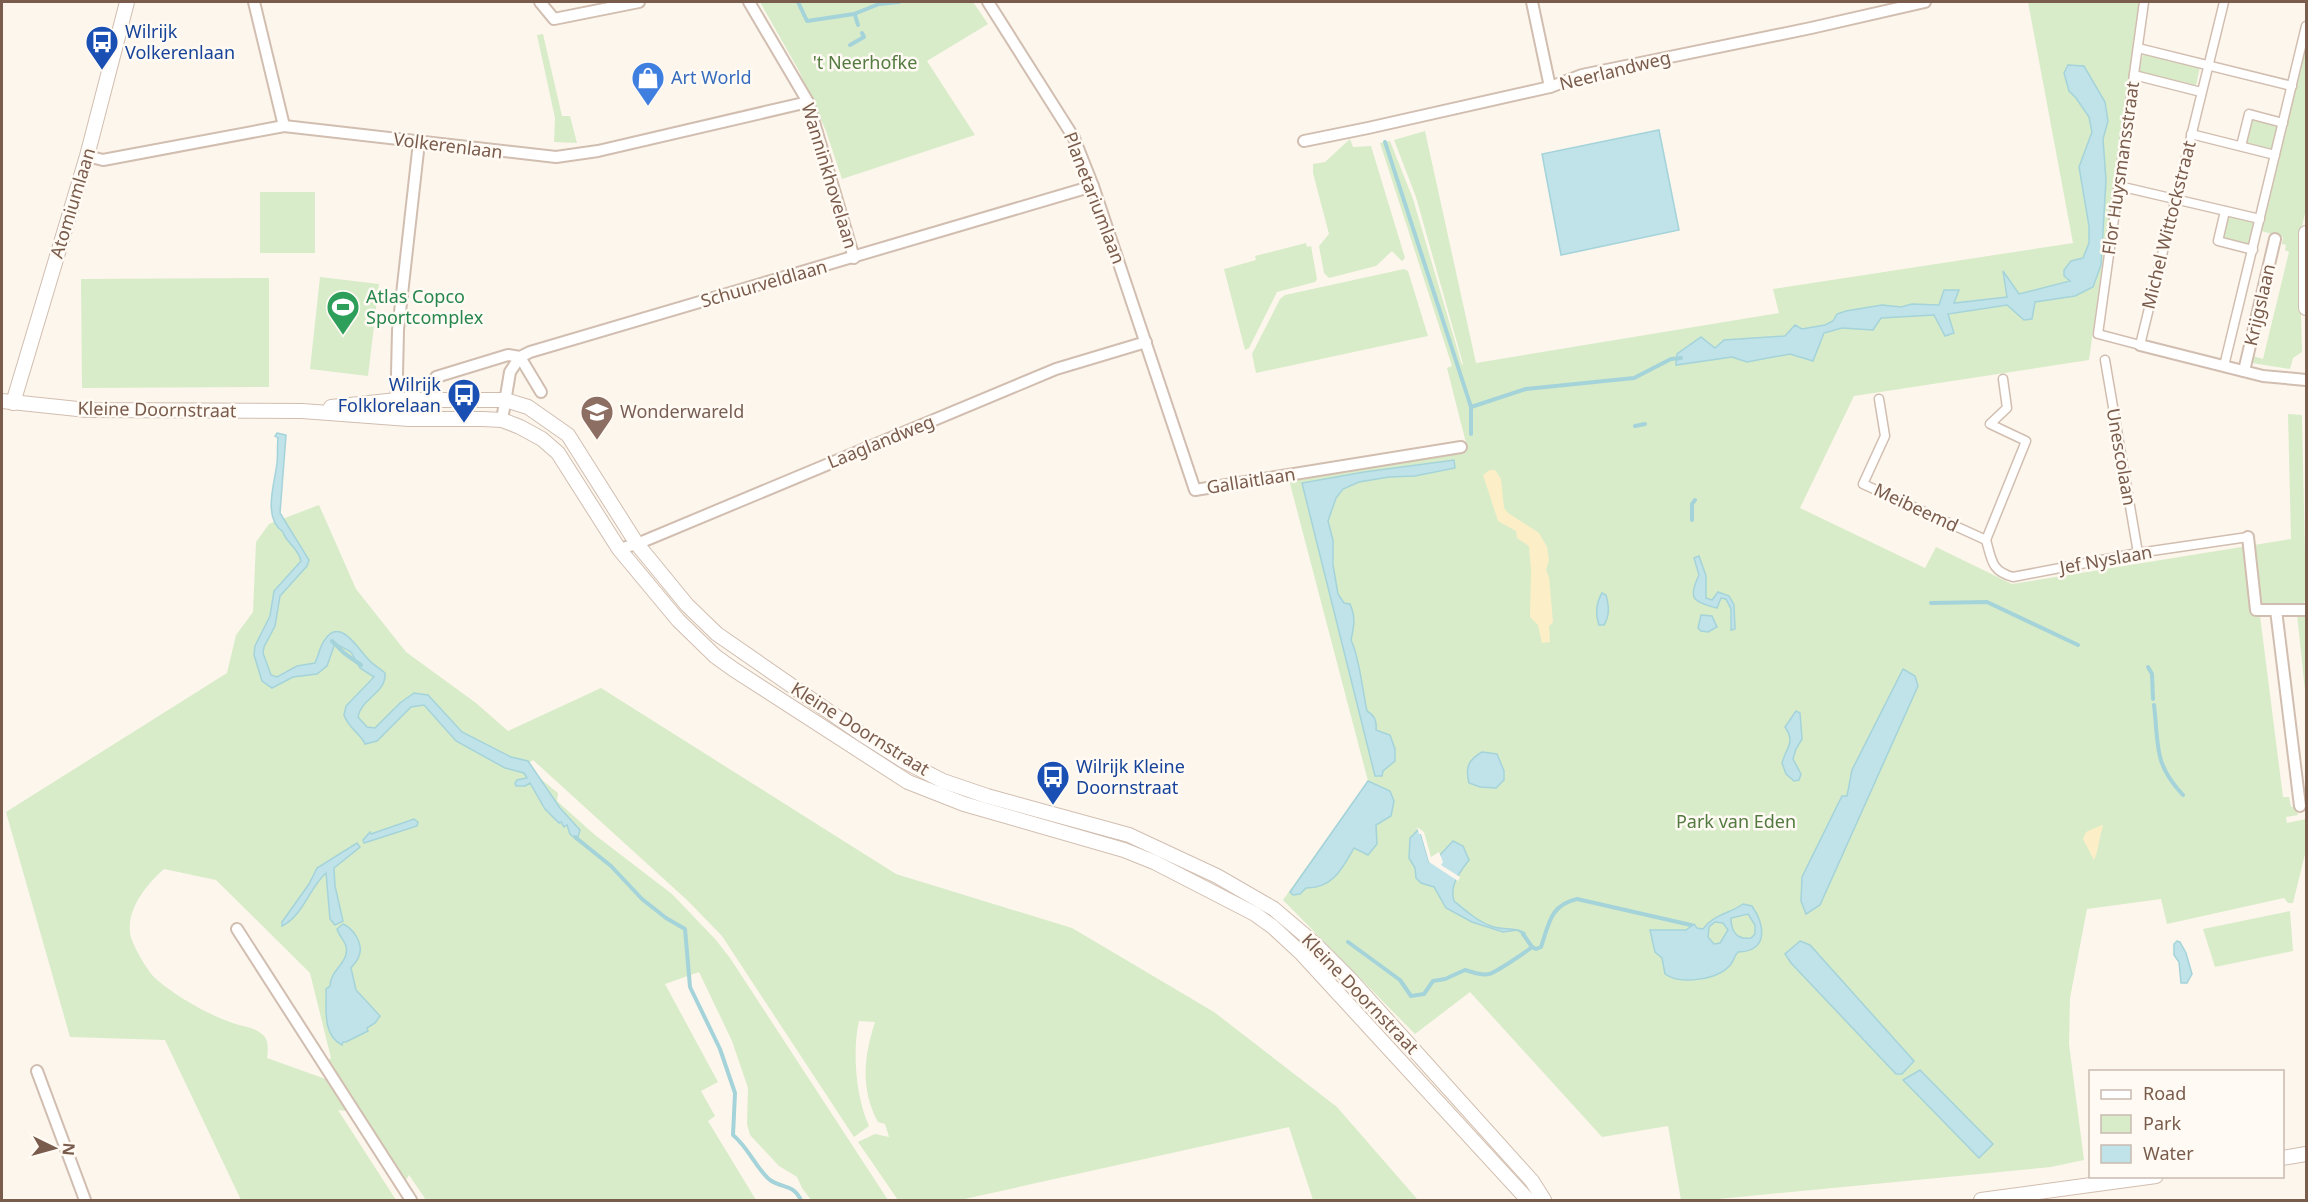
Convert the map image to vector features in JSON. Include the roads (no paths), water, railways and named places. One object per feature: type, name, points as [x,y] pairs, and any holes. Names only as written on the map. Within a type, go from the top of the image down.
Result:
[{"type":"street","name":"Atomiumlaan","points":[[7,402],[87,156],[127,2]]},
{"type":"street","points":[[254,2],[284,126]]},
{"type":"street","points":[[543,2],[554,20],[639,2]]},
{"type":"street","name":"Wanninkhovelaan","points":[[749,2],[808,102],[854,258]]},
{"type":"street","name":"Planetariumlaan","points":[[988,2],[1074,138],[1093,186],[1146,342]]},
{"type":"street","points":[[1532,2],[1550,87]]},
{"type":"street","name":"Neerlandweg","points":[[1304,141],[1550,87],[1582,75],[1925,2]]},
{"type":"street","name":"Flor Huysmansstraat","points":[[2140,345],[2098,334],[2144,2]]},
{"type":"street","name":"Michel Wittockstraat","points":[[2140,345],[2224,2]]},
{"type":"street","points":[[2224,366],[2307,26]]},
{"type":"street","points":[[2138,48],[2292,86]]},
{"type":"street","points":[[2134,75],[2201,92]]},
{"type":"street","name":"Volkerenlaan","points":[[87,156],[103,160],[284,126],[548,158],[598,152],[808,102]]},
{"type":"street","points":[[2241,146],[2249,114],[2283,123]]},
{"type":"street","points":[[2191,134],[2275,155]]},
{"type":"street","points":[[396,418],[398,330],[419,142]]},
{"type":"street","name":"Schuurveldlaan","points":[[436,377],[508,356],[520,357],[530,352],[1093,186]]},
{"type":"street","points":[[2119,186],[2260,219]]},
{"type":"street","points":[[2225,211],[2218,241],[2253,250]]},
{"type":"street","name":"Krijgslaan","points":[[2307,233],[2307,308]]},
{"type":"street","name":"Krijgslaan","points":[[2244,371],[2275,239]]},
{"type":"street","name":"Gallaitlaan","points":[[1146,342],[1195,490],[1461,447]]},
{"type":"street","name":"Laaglandweg","points":[[619,549],[637,544],[1056,369],[1146,342]]},
{"type":"street","points":[[2140,345],[2244,371],[2307,380]]},
{"type":"street","points":[[502,420],[510,372],[520,357],[541,392]]},
{"type":"street","name":"Unescolaan","points":[[2105,360],[2138,553]]},
{"type":"street","points":[[1986,540],[2026,441],[1990,424],[2007,408],[2003,379]]},
{"type":"street","name":"Meibeemd","points":[[1879,399],[1885,436],[1863,484],[1986,540]]},
{"type":"street","name":"Kleine Doornstraat","points":[[302,411],[396,400],[505,400],[528,407],[568,435],[637,544],[687,606],[717,634],[860,734],[943,781],[987,796],[1129,835],[1217,876],[1274,909],[1314,943],[1350,979],[1532,1181],[1545,1200]]},
{"type":"street","name":"Kleine Doornstraat","points":[[7,402],[87,410],[302,411],[396,418],[502,420],[542,439],[558,453],[619,549],[678,620],[715,656],[908,782],[986,812],[1125,850],[1154,862],[1255,914],[1302,954],[1528,1200]]},
{"type":"street","points":[[2248,537],[2256,610],[2307,610]]},
{"type":"street","name":"Jef Nyslaan","points":[[1986,540],[1995,569],[2013,577],[2138,553],[2248,537]]},
{"type":"street","points":[[656,594],[669,584]]},
{"type":"street","points":[[2276,610],[2300,806]]},
{"type":"street","points":[[237,929],[411,1200]]},
{"type":"street","points":[[37,1071],[85,1200]]},
{"type":"street","points":[[2284,1158],[2307,1154]]},
{"type":"street","points":[[1981,1200],[2003,1199],[2143,1178]]},
{"type":"water","points":[[2068,65],[2084,66],[2105,102],[2108,121],[2103,139],[2106,180],[2101,265],[2093,287],[2075,296],[2035,302],[2032,319],[2024,320],[2007,305],[1948,314],[1954,333],[1945,336],[1934,315],[1881,318],[1873,330],[1842,328],[1824,333],[1813,361],[1790,354],[1747,362],[1732,357],[1676,365],[1677,354],[1701,337],[1715,348],[1724,340],[1785,336],[1795,325],[1802,329],[1825,325],[1833,321],[1837,314],[1846,311],[1882,305],[1901,307],[1912,304],[1939,305],[1944,290],[1959,290],[1954,303],[2007,297],[2003,271],[2019,294],[2070,281],[2064,276],[2064,270],[2071,261],[2083,258],[2089,243],[2089,226],[2079,167],[2092,132],[2089,117],[2069,91],[2064,73]]},
{"type":"water","points":[[1659,130],[1679,230],[1561,255],[1542,154]]},
{"type":"water","points":[[277,433],[286,435],[280,513],[309,560],[307,566],[280,596],[275,626],[263,653],[271,675],[277,677],[297,666],[315,663],[323,643],[330,634],[342,632],[385,673],[382,686],[360,710],[358,717],[367,727],[375,728],[400,703],[414,693],[428,695],[462,732],[511,757],[528,761],[560,808],[580,830],[577,840],[570,834],[567,825],[564,827],[545,809],[530,783],[525,786],[516,786],[517,780],[527,778],[524,773],[505,768],[456,741],[424,705],[411,707],[377,741],[365,744],[344,715],[346,706],[374,677],[360,668],[351,652],[335,643],[327,666],[317,674],[293,677],[272,688],[262,681],[254,655],[255,646],[270,616],[274,591],[301,561],[277,526],[271,509],[277,460],[278,438],[275,436]]},
{"type":"water","points":[[1454,460],[1455,468],[1415,476],[1359,482],[1343,489],[1336,498],[1328,521],[1333,540],[1333,565],[1338,594],[1344,603],[1350,604],[1354,618],[1351,640],[1359,665],[1367,711],[1375,719],[1376,730],[1390,735],[1395,749],[1395,761],[1383,771],[1382,776],[1375,776],[1302,483]]},
{"type":"water","points":[[1699,556],[1706,576],[1706,598],[1712,600],[1718,592],[1729,596],[1734,605],[1735,629],[1731,630],[1731,609],[1726,599],[1721,598],[1717,608],[1702,604],[1694,598],[1694,589],[1699,575],[1694,558]]},
{"type":"water","points":[[1602,593],[1606,595],[1608,614],[1604,625],[1599,625],[1597,608]]},
{"type":"water","points":[[1701,615],[1712,616],[1717,627],[1708,632],[1701,631],[1698,628]]},
{"type":"water","points":[[1903,669],[1915,676],[1918,686],[1820,905],[1806,914],[1801,901],[1802,877],[1842,796],[1847,796],[1852,770]]},
{"type":"water","points":[[1796,711],[1800,713],[1802,739],[1793,759],[1801,774],[1799,780],[1794,781],[1786,774],[1782,763],[1790,741],[1785,727]]},
{"type":"water","points":[[1482,752],[1497,754],[1504,771],[1504,780],[1496,788],[1480,787],[1469,783],[1467,773],[1469,765]]},
{"type":"water","points":[[1368,781],[1390,791],[1394,801],[1391,816],[1376,825],[1377,844],[1368,855],[1354,848],[1341,870],[1330,881],[1323,885],[1306,888],[1300,894],[1293,895],[1290,892]]},
{"type":"water","points":[[414,819],[418,822],[417,826],[364,843],[363,840],[370,832],[371,834]]},
{"type":"water","points":[[1418,830],[1429,862],[1440,855],[1453,841],[1463,846],[1469,860],[1454,884],[1454,901],[1486,924],[1517,930],[1503,932],[1472,922],[1446,908],[1434,887],[1421,883],[1416,878],[1415,868],[1409,858],[1410,838]]},
{"type":"water","points":[[357,843],[360,847],[334,868],[335,886],[343,921],[335,925],[330,919],[326,873],[301,909],[282,926],[282,922],[309,884],[317,868]]},
{"type":"water","points":[[1743,904],[1752,906],[1760,921],[1762,936],[1755,947],[1748,951],[1738,952],[1731,964],[1718,974],[1709,977],[1689,980],[1665,974],[1662,958],[1655,952],[1650,930],[1686,930],[1694,924],[1697,928],[1703,929],[1712,920]],"holes":[[[1748,914],[1755,925],[1755,934],[1751,938],[1742,938],[1734,931],[1731,918]],[[1715,922],[1723,923],[1728,930],[1720,943],[1714,944],[1708,937],[1709,927]]]},
{"type":"water","points":[[343,924],[354,933],[360,946],[358,958],[351,968],[356,990],[380,1016],[367,1028],[368,1031],[343,1042],[342,1045],[335,1040],[328,1027],[326,989],[330,986],[333,975],[345,957],[346,946],[337,929]]},
{"type":"water","points":[[1800,941],[1810,945],[1914,1061],[1902,1074],[1896,1074],[1791,963],[1785,954]]},
{"type":"water","points":[[2177,941],[2186,953],[2192,974],[2187,983],[2181,983],[2179,962],[2174,955],[2174,944]]},
{"type":"water","points":[[1920,1070],[1993,1144],[1979,1158],[1903,1080]]},
{"type":"waterway","points":[[798,2],[807,21],[854,14],[879,4],[899,2]]},
{"type":"waterway","points":[[855,15],[858,25]]},
{"type":"waterway","points":[[850,45],[864,37],[862,33]]},
{"type":"waterway","points":[[1385,142],[1471,407],[1471,434]]},
{"type":"waterway","points":[[1471,407],[1526,389],[1634,378],[1671,359],[1681,358]]},
{"type":"waterway","points":[[1635,426],[1645,424]]},
{"type":"waterway","points":[[1692,520],[1692,504],[1695,500]]},
{"type":"waterway","points":[[1931,603],[1987,602],[2078,645]]},
{"type":"waterway","points":[[332,641],[361,665]]},
{"type":"waterway","points":[[2148,667],[2152,674],[2153,699]]},
{"type":"waterway","points":[[2154,705],[2157,743],[2162,763],[2173,784],[2183,795]]},
{"type":"waterway","points":[[575,837],[611,866],[642,899],[666,918],[685,929],[690,987],[720,1049],[735,1093],[733,1135],[770,1180],[791,1189],[801,1200]]},
{"type":"waterway","points":[[1523,934],[1532,947],[1536,949],[1541,947],[1549,923],[1556,911],[1561,906],[1577,899],[1691,925]]},
{"type":"waterway","points":[[1348,942],[1400,980],[1411,996],[1424,994],[1433,981],[1445,979],[1465,970],[1483,975],[1492,973],[1532,947]]},
{"type":"place","name":"Wilrijk Volkerenlaan","points":[[102,71]]},
{"type":"place","name":"Art World","points":[[648,107]]},
{"type":"place","name":"Atlas Copco Sportcomplex","points":[[343,336]]},
{"type":"place","name":"Wilrijk Folklorelaan","points":[[464,424]]},
{"type":"place","name":"Wonderwareld","points":[[597,441]]},
{"type":"place","name":"Wilrijk Kleine Doornstraat","points":[[1053,806]]},
{"type":"park label","name":"'t Neerhofke","points":[[865,63]]},
{"type":"park label","name":"Park van Eden","points":[[1736,822]]}]
